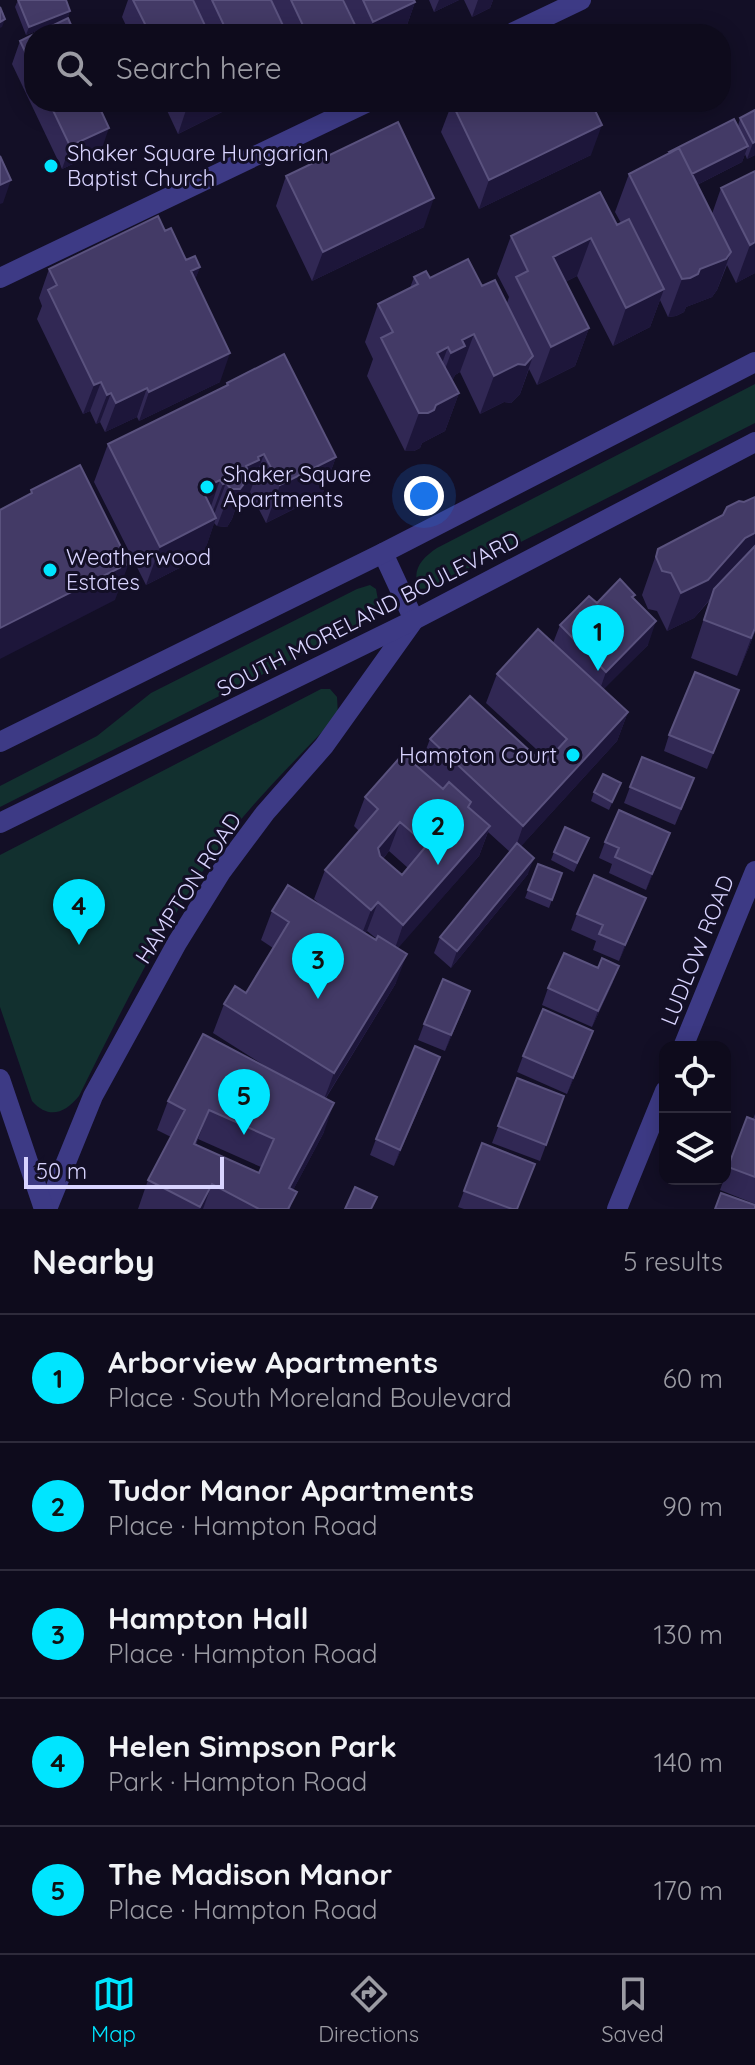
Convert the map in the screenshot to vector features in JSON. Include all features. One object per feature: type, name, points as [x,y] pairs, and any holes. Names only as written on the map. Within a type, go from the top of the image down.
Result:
[{"type":"street","points":[[531,24],[581,0]]},
{"type":"street","points":[[0,278],[347,112]]},
{"type":"street","points":[[0,742],[383,553],[755,362]]},
{"type":"street","name":"SOUTH MORELAND BOULEVARD","points":[[0,823],[414,620],[755,442]]},
{"type":"street","points":[[383,553],[414,620]]},
{"type":"street","name":"HAMPTON ROAD","points":[[46,1209],[93,1096],[184,931],[239,848],[265,813],[324,746],[414,620]]},
{"type":"street","name":"LUDLOW ROAD","points":[[685,1041],[755,871]]},
{"type":"street","points":[[0,1079],[4,1108],[46,1209]]},
{"type":"street","points":[[617,1209],[659,1106]]},
{"type":"green space","points":[[755,384],[755,423],[430,588],[420,589],[416,576],[419,566],[437,548]]},
{"type":"green space","points":[[370,585],[376,589],[378,600],[372,619],[0,807],[0,786],[97,736],[151,693]]},
{"type":"green space","points":[[321,689],[330,689],[337,697],[338,715],[256,802],[187,895],[149,960],[79,1096],[68,1107],[57,1112],[38,1107],[32,1101],[0,1007],[0,855]]},
{"type":"building","points":[[18,0],[66,0],[70,11],[37,24],[28,24]]},
{"type":"building","points":[[133,0],[193,0],[204,24],[145,24]]},
{"type":"building","points":[[212,0],[271,0],[282,24],[223,24]]},
{"type":"building","points":[[291,0],[343,0],[355,24],[302,24]]},
{"type":"building","points":[[363,0],[414,0],[415,2],[373,22]]},
{"type":"building","points":[[68,18],[71,24],[56,24]]},
{"type":"building","points":[[755,110],[755,142],[753,143],[740,118]]},
{"type":"building","points":[[54,112],[102,112],[109,128],[70,146]]},
{"type":"building","points":[[456,112],[596,112],[602,125],[489,180]]},
{"type":"building","points":[[734,119],[748,146],[692,174],[679,148],[669,152]]},
{"type":"building","points":[[398,122],[434,198],[323,252],[286,176]]},
{"type":"building","points":[[679,148],[731,252],[726,259],[700,269],[690,278],[682,279],[629,174]]},
{"type":"building","points":[[0,156],[11,180],[0,185]]},
{"type":"building","points":[[755,171],[755,242],[750,245],[721,188]]},
{"type":"building","points":[[600,192],[617,225],[629,219],[664,289],[626,308],[591,238],[553,257],[589,328],[551,347],[516,277],[528,271],[511,236]]},
{"type":"building","points":[[158,216],[165,231],[171,228],[186,260],[195,256],[200,267],[191,271],[230,353],[149,392],[147,388],[116,403],[111,393],[107,395],[101,382],[94,385],[48,290],[57,285],[49,269]]},
{"type":"building","points":[[468,259],[482,286],[495,280],[533,356],[525,365],[518,364],[494,376],[474,334],[462,340],[465,346],[451,353],[448,347],[437,353],[459,393],[428,413],[419,413],[381,338],[393,332],[378,304],[418,284],[414,277],[426,271],[430,278]]},
{"type":"building","name":"Shaker Square Apartments","points":[[284,354],[336,457],[280,485],[264,454],[258,457],[259,460],[246,466],[246,481],[240,489],[231,489],[220,480],[201,487],[216,518],[160,547],[108,444]]},
{"type":"building","name":"Weatherwood Estates","points":[[80,465],[129,563],[0,628],[0,510]]},
{"type":"building","points":[[755,497],[755,533],[745,538],[708,580],[681,593],[671,573],[662,571],[656,557],[658,549],[723,515],[727,507]]},
{"type":"building","points":[[755,546],[755,628],[751,638],[704,620],[714,589]]},
{"type":"building","points":[[620,579],[635,595],[632,597],[656,621],[606,672],[560,625],[589,596],[597,603]]},
{"type":"building","points":[[538,629],[628,712],[523,826],[430,739],[470,696],[544,764],[567,739],[497,674]]},
{"type":"building","points":[[695,672],[739,690],[713,753],[669,735]]},
{"type":"building","points":[[403,754],[443,789],[449,782],[471,802],[468,807],[490,826],[403,925],[378,902],[371,910],[325,870],[378,809],[365,797]],"holes":[[[400,822],[427,845],[402,875],[380,856],[378,848]]]},
{"type":"building","points":[[642,757],[694,778],[681,809],[630,787]]},
{"type":"building","points":[[603,774],[621,783],[612,802],[594,792]]},
{"type":"building","points":[[619,810],[670,833],[652,874],[615,857],[619,848],[605,842]]},
{"type":"building","points":[[565,827],[589,838],[577,863],[554,852]]},
{"type":"building","points":[[517,843],[534,858],[457,951],[440,937]]},
{"type":"building","points":[[538,864],[562,873],[552,900],[528,890]]},
{"type":"building","points":[[594,875],[646,898],[625,945],[599,934],[603,925],[577,914]]},
{"type":"building","points":[[288,885],[376,940],[378,936],[407,954],[334,1073],[224,1004],[235,986],[246,993],[289,922],[272,911]]},
{"type":"building","points":[[564,953],[598,968],[602,958],[619,966],[598,1011],[548,988]]},
{"type":"building","points":[[443,979],[470,991],[451,1035],[424,1024]]},
{"type":"building","points":[[543,1009],[593,1031],[573,1078],[523,1056]]},
{"type":"building","points":[[203,1034],[334,1103],[289,1188],[297,1192],[288,1209],[259,1209],[212,1184],[200,1207],[148,1180],[185,1110],[168,1101]],"holes":[[[209,1110],[274,1139],[259,1173],[194,1144]]]},
{"type":"building","points":[[415,1046],[440,1057],[400,1150],[376,1139]]},
{"type":"building","points":[[517,1078],[564,1096],[546,1145],[498,1126]]},
{"type":"building","points":[[747,1117],[755,1120],[755,1177],[731,1168],[731,1159]]},
{"type":"building","points":[[482,1143],[535,1164],[517,1209],[464,1191]]},
{"type":"building","points":[[355,1187],[377,1197],[371,1209],[345,1209]]},
{"type":"building","points":[[721,1193],[755,1205],[755,1209],[715,1209]]},
{"type":"place","name":"Shaker Square Hungarian Baptist Church","points":[[51,166]]},
{"type":"place","name":"Shaker Square Apartments","points":[[207,487]]},
{"type":"place","name":"Weatherwood Estates","points":[[50,570]]},
{"type":"place","name":"Arborview Apartments","points":[[598,671]]},
{"type":"place","name":"Hampton Court","points":[[573,755]]},
{"type":"place","name":"Tudor Manor Apartments","points":[[438,865]]},
{"type":"place","name":"Helen Simpson Park","points":[[79,945]]},
{"type":"place","name":"Hampton Hall","points":[[318,999]]},
{"type":"place","name":"The Madison Manor","points":[[244,1135]]}]
